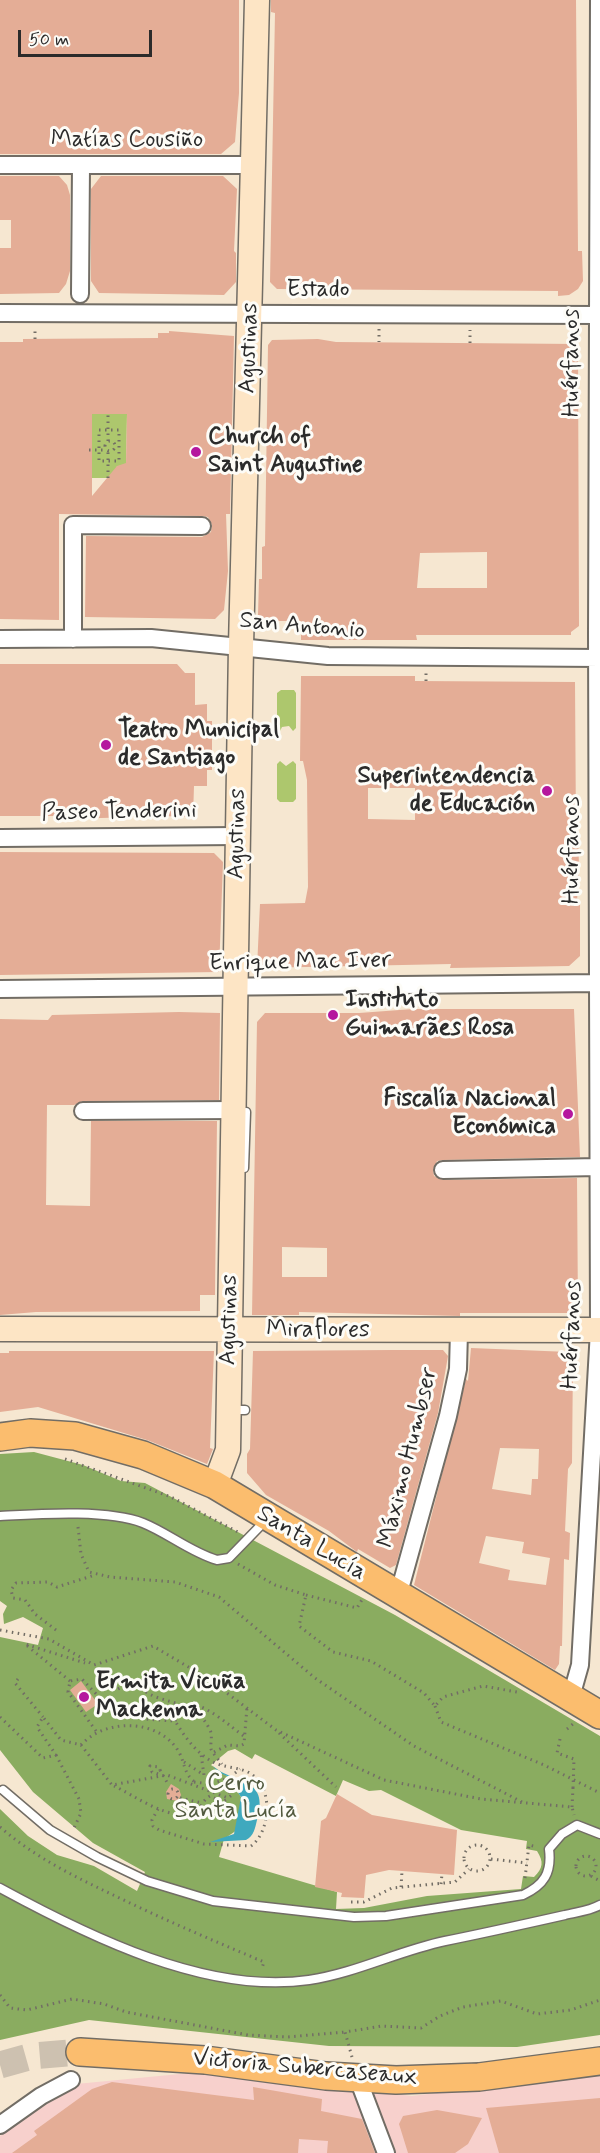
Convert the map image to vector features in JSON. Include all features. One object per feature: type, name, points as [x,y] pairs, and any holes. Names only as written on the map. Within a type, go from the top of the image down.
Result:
[{"type":"main road","name":"Agustinas","points":[[215,1485],[228,1450],[237,1410],[230,1331],[240,1111],[236,988],[246,832],[239,790],[257,0]]},
{"type":"main road","name":"Miraflores","points":[[0,1329],[230,1331],[318,1335],[459,1330],[599,1330]]},
{"type":"main road","name":"Santa Lucía","points":[[0,1437],[30,1433],[75,1436],[142,1455],[215,1485],[600,1715]]},
{"type":"main road","name":"Victoria Subercaseaux","points":[[80,2052],[205,2060],[358,2079],[431,2080],[479,2077],[600,2061]]},
{"type":"street","name":"Huérfanos","points":[[571,1697],[580,1665],[599,1330],[599,0]]},
{"type":"street","name":"Matías Cousiño","points":[[0,165],[254,165]]},
{"type":"street","points":[[80,294],[81,166]]},
{"type":"street","name":"Estado","points":[[0,312],[599,315]]},
{"type":"street","points":[[73,639],[73,525],[202,526]]},
{"type":"street","name":"San Antonio","points":[[0,639],[151,638],[328,656],[598,658]]},
{"type":"street","name":"Paseo Tenderini","points":[[0,838],[246,832]]},
{"type":"street","name":"Enrique Mac Iver","points":[[0,989],[599,983]]},
{"type":"street","points":[[83,1111],[240,1111]]},
{"type":"street","points":[[443,1170],[598,1167]]},
{"type":"street","name":"Máximo Humbser","points":[[398,1596],[448,1416],[458,1369],[459,1330]]},
{"type":"street","points":[[358,2079],[386,2153]]},
{"type":"street","points":[[0,2125],[41,2096],[71,2080]]},
{"type":"lane","points":[[115,988],[136,980],[182,980]]},
{"type":"lane","points":[[240,1111],[244,1177]]},
{"type":"lane","points":[[0,1516],[38,1513],[117,1517],[141,1522],[217,1560],[229,1558],[268,1518]]},
{"type":"lane","points":[[3,1790],[50,1830],[147,1881],[213,1901],[327,1915],[386,1916],[523,1895],[536,1888],[546,1878],[551,1864],[549,1849],[553,1843],[577,1824],[600,1834]]},
{"type":"lane","points":[[0,1888],[151,1959],[249,1983],[282,1984],[353,1971],[436,1943],[526,1925],[600,1905]]},
{"type":"path","points":[[108,414],[108,441],[105,444],[109,450]]},
{"type":"path","points":[[99,430],[119,430],[119,461],[99,461],[99,450],[99,430]]},
{"type":"path","points":[[108,441],[114,442],[109,450],[108,478]]},
{"type":"path","points":[[89,450],[126,450]]},
{"type":"path","points":[[64,1459],[171,1497],[248,1538]]},
{"type":"path","points":[[77,1515],[83,1561],[89,1572],[97,1575],[175,1582],[219,1597],[315,1678],[414,1746],[524,1803]]},
{"type":"path","points":[[229,1558],[275,1585],[357,1608],[373,1581]]},
{"type":"path","points":[[56,1630],[35,1614],[25,1600],[13,1598],[11,1590],[16,1583],[48,1582],[57,1587],[97,1575]]},
{"type":"path","points":[[306,1595],[299,1626],[333,1652],[371,1661],[424,1693],[435,1706],[441,1722],[450,1727],[544,1765],[600,1792]]},
{"type":"path","points":[[0,1630],[48,1639],[94,1665]]},
{"type":"path","points":[[175,1721],[120,1715],[108,1708],[82,1679],[70,1681],[25,1644],[94,1665],[153,1646],[207,1678],[247,1707],[276,1730],[336,1787]]},
{"type":"path","points":[[18,1679],[15,1683],[61,1740],[81,1745],[112,1785],[150,1806],[190,1814],[201,1808],[202,1803],[210,1796],[222,1802],[232,1795],[218,1781]]},
{"type":"path","points":[[70,1681],[68,1692],[96,1731]]},
{"type":"path","points":[[118,1689],[126,1685],[134,1685],[155,1696],[185,1705],[192,1704],[211,1712],[245,1737]]},
{"type":"path","points":[[435,1706],[443,1697],[483,1686],[519,1692]]},
{"type":"path","points":[[175,1721],[185,1705]]},
{"type":"path","points":[[185,1705],[210,1730],[213,1753],[222,1764]]},
{"type":"path","points":[[213,1753],[228,1745],[244,1744],[247,1707]]},
{"type":"path","points":[[0,1717],[43,1758],[56,1755]]},
{"type":"path","points":[[44,1717],[37,1727],[56,1755],[78,1798],[81,1813],[68,1840]]},
{"type":"path","points":[[158,1809],[152,1820],[153,1826],[166,1834],[189,1837],[204,1844],[251,1846],[263,1828],[267,1803],[256,1778],[240,1769],[215,1763],[201,1754],[187,1740],[175,1721]]},
{"type":"path","points":[[81,1745],[96,1731],[124,1725],[158,1733],[171,1741],[183,1762],[186,1774],[195,1782],[211,1784],[226,1779]]},
{"type":"path","points":[[276,1730],[384,1780],[481,1799],[572,1807]]},
{"type":"path","points":[[560,1739],[556,1753],[574,1759],[572,1807],[577,1824]]},
{"type":"path","points":[[183,1762],[204,1775],[201,1754]]},
{"type":"path","points":[[160,1775],[150,1769],[155,1766],[160,1770],[171,1789]]},
{"type":"path","points":[[235,1773],[240,1769]]},
{"type":"path","points":[[112,1785],[166,1775],[228,1798]]},
{"type":"path","points":[[190,1785],[195,1782]]},
{"type":"path","points":[[180,1798],[202,1803]]},
{"type":"path","points":[[0,1827],[14,1839],[71,1875],[264,1962],[260,1975],[240,1980]]},
{"type":"path","points":[[474,1845],[486,1847],[491,1859],[486,1868],[481,1871],[469,1869],[465,1865],[465,1852],[474,1845]]},
{"type":"path","points":[[526,1876],[529,1849]]},
{"type":"path","points":[[591,1875],[597,1864],[593,1858],[583,1856],[576,1863],[577,1870],[584,1876],[591,1875],[600,1881]]},
{"type":"path","points":[[491,1859],[527,1863]]},
{"type":"path","points":[[327,1915],[330,1904],[364,1902],[374,1895],[401,1887],[455,1882],[469,1869]]},
{"type":"path","points":[[401,1887],[402,1871]]},
{"type":"path","points":[[441,1884],[442,1874]]},
{"type":"path","points":[[0,1995],[10,2008],[27,2010],[72,1999],[104,2004],[126,2012],[248,2035],[287,2037],[382,2026],[421,2028],[440,2016],[463,2007],[501,2001],[537,2014],[571,2010],[600,2000]]},
{"type":"path","points":[[345,2032],[348,2038]]},
{"type":"shaded area","points":[[211,2071],[412,2096],[600,2072],[600,2153],[0,2153],[0,2136],[76,2084]]},
{"type":"green space","points":[[90,414],[127,414],[126,468],[117,466],[115,478],[89,478]]},
{"type":"green space","points":[[281,690],[294,690],[296,693],[296,728],[293,731],[289,726],[282,727],[280,731],[277,728],[277,693]]},
{"type":"green space","points":[[280,761],[286,766],[293,761],[296,764],[296,799],[293,802],[280,802],[277,799],[277,764]]},
{"type":"green space","name":"Cerro Santa Lucía","points":[[34,1452],[83,1465],[121,1481],[145,1483],[395,1615],[600,1736],[600,2035],[517,2047],[329,2046],[89,2020],[0,2040],[0,1809],[28,1836],[57,1855],[94,1866],[137,1891],[145,1872],[93,1843],[33,1792],[0,1750],[0,1637],[38,1645],[43,1628],[23,1617],[4,1624],[3,1614],[7,1606],[0,1601],[0,1454]],"holes":[[[235,1749],[252,1759],[255,1754],[336,1796],[343,1780],[369,1791],[381,1790],[461,1830],[527,1841],[526,1849],[537,1851],[541,1858],[541,1868],[534,1877],[523,1876],[521,1889],[427,1896],[364,1908],[336,1909],[337,1892],[219,1857],[224,1839],[237,1830],[241,1797],[227,1776],[211,1765],[228,1751]]]},
{"type":"water","points":[[212,1765],[254,1788],[258,1795],[260,1805],[256,1826],[246,1840],[210,1842],[234,1834],[241,1797],[227,1776],[218,1772]]},
{"type":"building","points":[[0,0],[239,0],[239,93],[235,142],[221,154],[0,154]]},
{"type":"building","points":[[271,0],[576,0],[578,251],[582,251],[583,281],[578,289],[569,295],[558,296],[558,291],[277,289],[270,282],[275,13],[271,12]]},
{"type":"building","points":[[0,176],[59,176],[67,185],[70,195],[70,271],[66,284],[59,293],[0,294],[0,248],[11,248],[11,220],[0,220]]},
{"type":"building","points":[[101,176],[223,176],[237,189],[234,251],[236,253],[236,282],[224,295],[99,293],[91,281],[91,189]]},
{"type":"building","points":[[169,331],[234,336],[230,514],[226,514],[228,571],[224,610],[215,619],[85,617],[86,536],[202,537],[211,532],[212,525],[208,517],[202,516],[59,514],[59,620],[0,619],[0,342],[23,342],[23,339],[158,338],[158,333],[169,333]],"holes":[[[92,414],[127,414],[126,463],[117,466],[92,496]]]},
{"type":"building","points":[[272,340],[578,344],[579,626],[571,632],[571,635],[416,635],[417,640],[301,640],[301,621],[265,621],[258,615],[259,579],[262,579],[262,547],[265,546],[268,345]],"holes":[[[487,552],[487,588],[417,588],[420,553]]]},
{"type":"building","name":"Teatro Municipal de Santiago","points":[[0,664],[177,664],[185,673],[195,673],[195,705],[207,704],[207,721],[212,721],[212,770],[207,770],[207,786],[194,786],[193,817],[65,819],[64,816],[0,816]]},
{"type":"building","points":[[301,676],[415,676],[415,681],[575,682],[576,834],[578,834],[579,866],[577,902],[580,902],[580,956],[569,966],[450,968],[451,964],[257,968],[260,904],[305,903],[308,887],[307,780],[303,761],[300,761]],"holes":[[[368,788],[415,788],[415,820],[368,819]]]},
{"type":"building","points":[[0,852],[214,853],[223,862],[219,972],[0,975]]},
{"type":"building","points":[[413,1009],[574,1009],[580,1157],[443,1160],[437,1161],[433,1170],[434,1176],[443,1180],[577,1178],[578,1313],[460,1313],[460,1316],[299,1312],[299,1315],[252,1315],[257,1022],[265,1013],[359,1013]],"holes":[[[282,1247],[327,1248],[327,1277],[282,1277]]]},
{"type":"building","points":[[220,1013],[219,1100],[83,1101],[74,1105],[47,1105],[46,1205],[90,1206],[91,1121],[217,1121],[215,1295],[200,1295],[200,1311],[36,1312],[0,1315],[0,1019],[48,1020],[52,1015]]},
{"type":"building","points":[[471,1348],[569,1352],[573,1357],[572,1463],[568,1469],[565,1531],[570,1533],[569,1560],[564,1559],[562,1646],[560,1646],[559,1664],[555,1670],[414,1585],[466,1379],[468,1381]],"holes":[[[500,1448],[539,1449],[538,1479],[532,1479],[531,1495],[492,1489]],[[486,1536],[524,1542],[522,1553],[550,1558],[546,1585],[508,1580],[510,1570],[479,1563]]]},
{"type":"building","points":[[443,1350],[448,1356],[438,1413],[396,1565],[390,1568],[358,1549],[357,1552],[329,1531],[266,1495],[247,1473],[247,1454],[250,1449],[253,1351]]},
{"type":"building","points":[[9,1351],[214,1351],[210,1448],[213,1449],[207,1464],[147,1440],[38,1407],[0,1412],[0,1353],[9,1353]]},
{"type":"building","name":"Ermita Vicuña Mackenna","points":[[81,1681],[98,1704],[86,1712],[70,1690]]},
{"type":"building","points":[[171,1784],[179,1789],[181,1795],[178,1801],[167,1799],[166,1792]]},
{"type":"building","points":[[337,1794],[372,1815],[457,1830],[454,1875],[389,1870],[366,1875],[364,1898],[341,1897],[342,1893],[315,1887],[321,1821],[326,1818]]},
{"type":"building","points":[[112,2082],[254,2100],[253,2087],[322,2099],[321,2111],[362,2119],[375,2153],[327,2153],[328,2141],[299,2139],[298,2153],[12,2153],[37,2135],[34,2131],[92,2089]]},
{"type":"building","points":[[600,2098],[600,2153],[499,2153],[486,2108]]},
{"type":"building","points":[[437,2110],[482,2118],[468,2144],[455,2153],[408,2153],[399,2124],[403,2116]]},
{"type":"tunnel","points":[[0,2065],[32,2056],[80,2052]]},
{"type":"place","name":"Church of Saint Augustine","points":[[196,452]]},
{"type":"place","name":"Teatro Municipal de Santiago","points":[[106,745]]},
{"type":"place","name":"Superintendencia de Educación","points":[[547,791]]},
{"type":"place","name":"Instituto Guimarães Rosa","points":[[333,1015]]},
{"type":"place","name":"Fiscalía Nacional Económica","points":[[568,1114]]},
{"type":"place","name":"Ermita Vicuña Mackenna","points":[[84,1697]]}]
